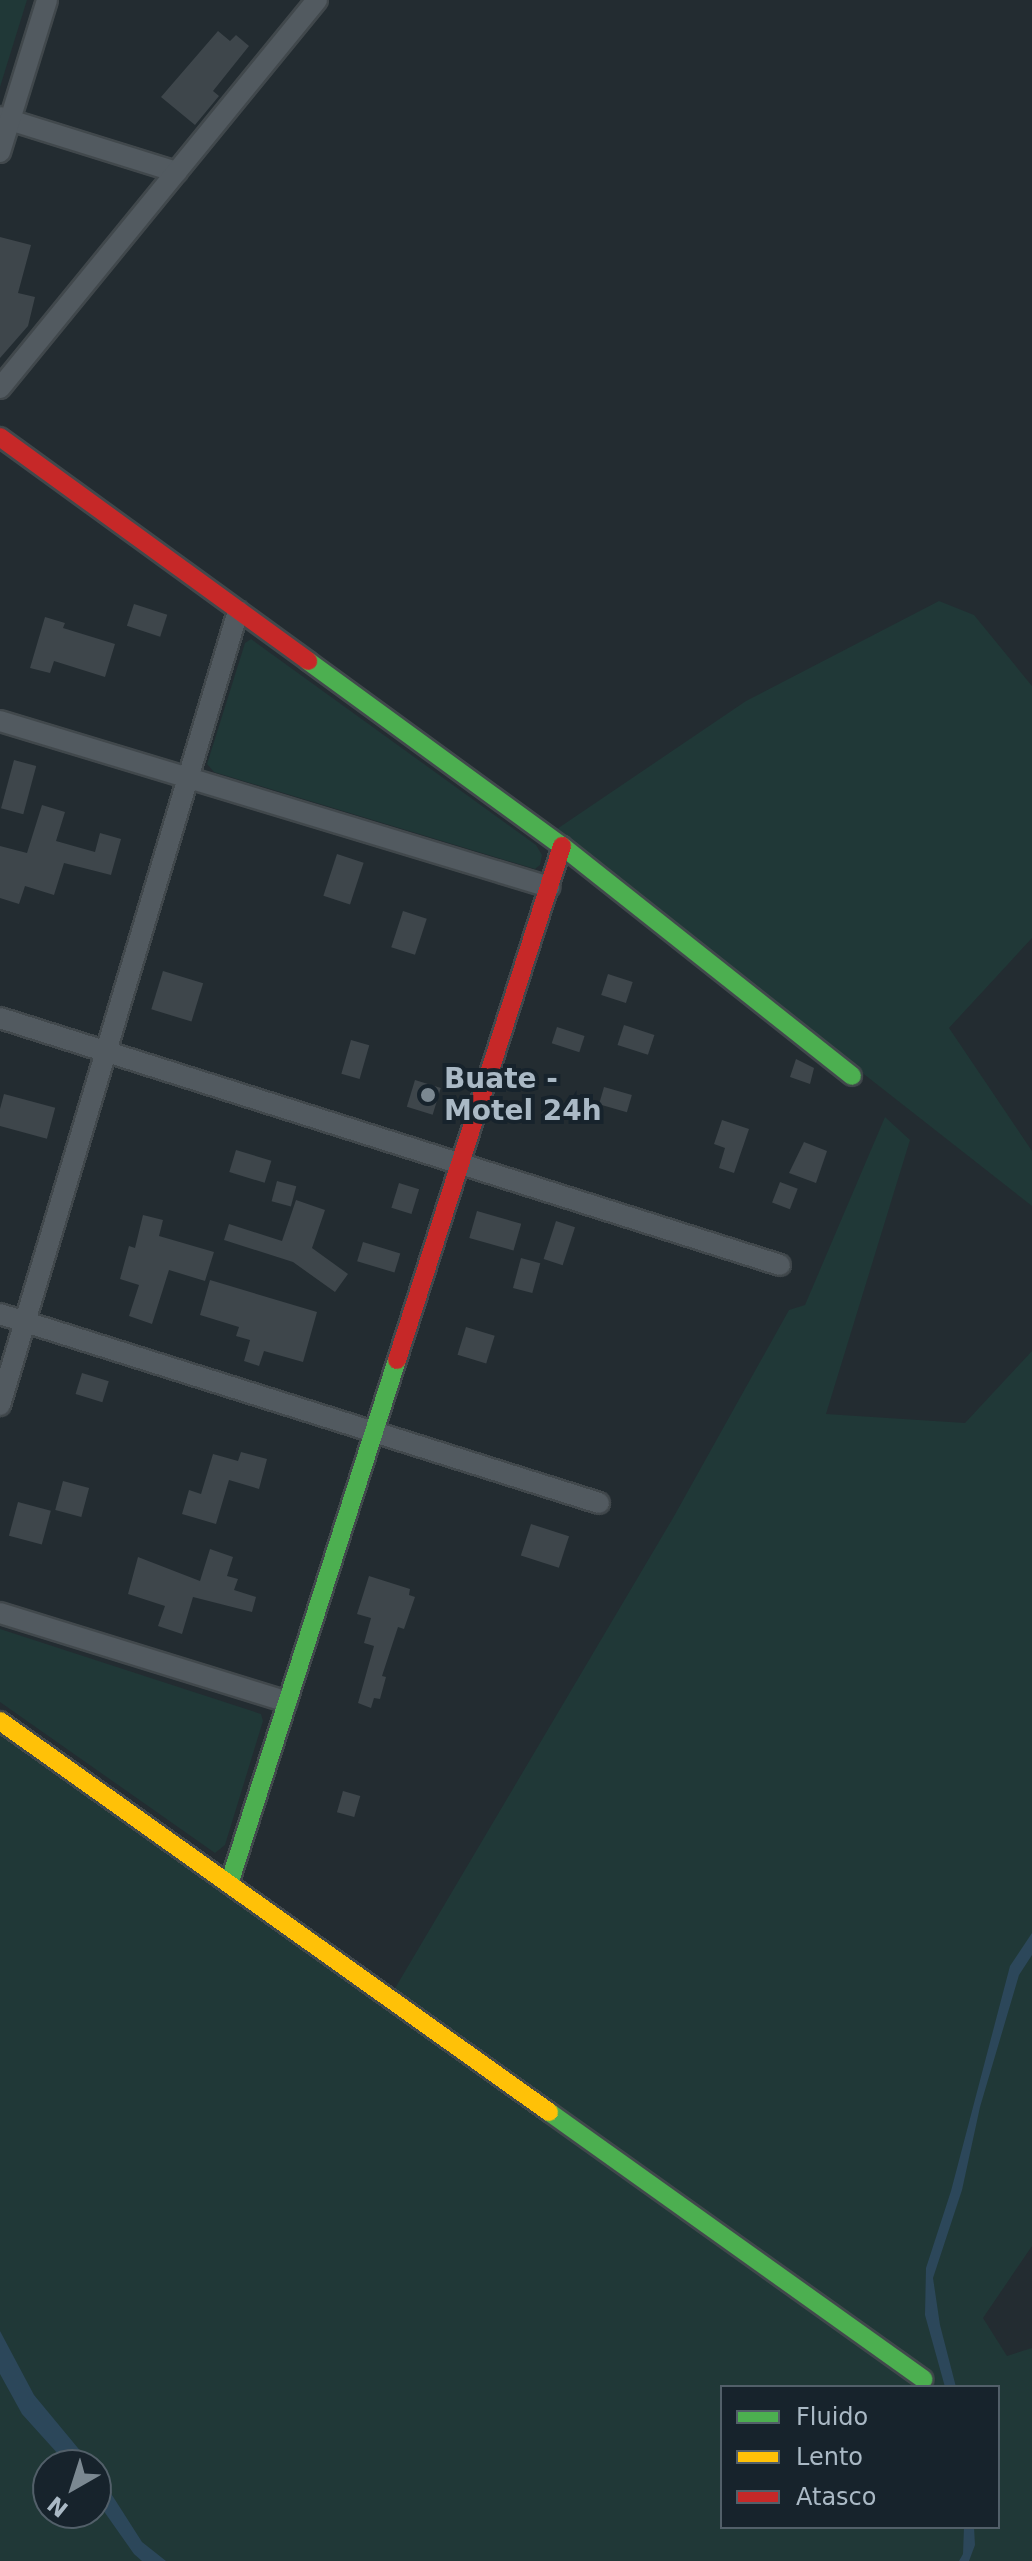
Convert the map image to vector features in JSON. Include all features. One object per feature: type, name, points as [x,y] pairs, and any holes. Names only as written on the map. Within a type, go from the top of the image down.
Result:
[{"type":"street","points":[[0,152],[5,118],[47,0]]},
{"type":"street","points":[[0,388],[317,0]]},
{"type":"street","points":[[5,118],[177,172]]},
{"type":"street","points":[[0,437],[562,846],[852,1076]]},
{"type":"street","points":[[0,1405],[238,611]]},
{"type":"street","points":[[0,721],[549,887]]},
{"type":"street","points":[[230,1881],[562,846]]},
{"type":"street","points":[[0,1018],[780,1265]]},
{"type":"street","points":[[0,1314],[599,1503]]},
{"type":"street","points":[[0,1613],[287,1702]]},
{"type":"street","points":[[0,1721],[230,1881],[396,2006],[924,2379]]},
{"type":"green space","points":[[0,0],[27,0],[0,87]]},
{"type":"green space","points":[[939,601],[974,615],[1032,686],[1032,938],[949,1028],[1032,1151],[1032,1206],[554,831],[746,701]]},
{"type":"green space","points":[[251,639],[536,845],[542,855],[540,865],[535,869],[214,772],[207,764],[245,643]]},
{"type":"green space","points":[[885,1117],[910,1140],[826,1414],[965,1423],[1032,1351],[1032,2246],[983,2318],[1007,2356],[1032,2348],[1032,2561],[0,2561],[0,1731],[394,1990],[673,1518],[789,1310],[805,1305]]},
{"type":"green space","points":[[0,1629],[261,1714],[263,1721],[225,1845],[215,1853],[0,1702]]},
{"type":"water","points":[[1032,1933],[1032,1955],[1019,1975],[980,2107],[962,2190],[933,2278],[940,2325],[955,2385],[944,2385],[925,2315],[926,2268],[951,2191],[1010,1966]]},
{"type":"water","points":[[0,2331],[34,2395],[79,2449],[54,2449],[22,2414],[0,2374]]},
{"type":"water","points":[[112,2495],[142,2542],[166,2561],[142,2561],[112,2523]]},
{"type":"water","points":[[964,2529],[974,2529],[975,2545],[969,2561],[959,2561],[963,2554]]},
{"type":"building","points":[[218,31],[230,41],[236,35],[249,46],[213,91],[219,96],[195,125],[161,97]]},
{"type":"building","points":[[0,237],[31,245],[18,293],[35,297],[28,326],[0,358]]},
{"type":"building","points":[[134,604],[167,615],[160,637],[127,626]]},
{"type":"building","points":[[45,617],[65,623],[63,628],[115,644],[105,677],[54,661],[50,673],[30,668]]},
{"type":"building","points":[[14,760],[36,766],[23,814],[1,808]]},
{"type":"building","points":[[42,805],[65,812],[56,841],[95,852],[100,833],[121,839],[111,875],[64,863],[54,895],[25,886],[19,904],[0,898],[0,846],[27,853]]},
{"type":"building","points":[[337,854],[364,863],[350,904],[323,896]]},
{"type":"building","points":[[403,911],[427,919],[415,955],[391,947]]},
{"type":"building","points":[[163,971],[203,983],[191,1022],[151,1009]]},
{"type":"building","points":[[608,974],[633,982],[626,1003],[601,995]]},
{"type":"building","points":[[624,1025],[654,1035],[648,1055],[618,1045]]},
{"type":"building","points":[[557,1027],[585,1036],[579,1052],[552,1043]]},
{"type":"building","points":[[351,1040],[369,1045],[360,1079],[341,1074]]},
{"type":"building","points":[[796,1059],[814,1068],[810,1084],[790,1077]]},
{"type":"building","points":[[415,1080],[441,1088],[433,1115],[407,1107]]},
{"type":"building","points":[[604,1087],[632,1095],[627,1112],[599,1104]]},
{"type":"building","points":[[4,1094],[55,1108],[47,1139],[0,1126]]},
{"type":"building","points":[[722,1120],[749,1129],[734,1173],[719,1168],[725,1148],[714,1144]]},
{"type":"building","points":[[804,1142],[827,1151],[816,1183],[789,1173]]},
{"type":"building","points":[[236,1150],[271,1161],[265,1183],[229,1172]]},
{"type":"building","points":[[277,1181],[296,1186],[291,1206],[272,1201]]},
{"type":"building","points":[[780,1182],[798,1189],[790,1209],[772,1203]]},
{"type":"building","points":[[399,1183],[419,1189],[411,1214],[391,1208]]},
{"type":"building","points":[[296,1200],[325,1210],[312,1248],[348,1274],[335,1292],[293,1262],[224,1240],[229,1224],[282,1241]]},
{"type":"building","points":[[477,1211],[521,1224],[514,1251],[469,1238]]},
{"type":"building","points":[[143,1215],[163,1220],[159,1236],[214,1252],[205,1281],[169,1270],[152,1324],[129,1316],[139,1285],[120,1279],[129,1246],[135,1248]]},
{"type":"building","points":[[556,1221],[575,1227],[563,1265],[544,1259]]},
{"type":"building","points":[[363,1242],[400,1253],[394,1273],[357,1261]]},
{"type":"building","points":[[521,1258],[540,1263],[532,1293],[513,1288]]},
{"type":"building","points":[[210,1280],[317,1312],[303,1362],[264,1351],[259,1366],[244,1361],[250,1340],[236,1336],[239,1327],[200,1315]]},
{"type":"building","points":[[466,1327],[495,1336],[486,1364],[458,1355]]},
{"type":"building","points":[[82,1373],[109,1381],[102,1402],[76,1394]]},
{"type":"building","points":[[241,1452],[267,1459],[259,1489],[229,1480],[216,1524],[182,1514],[189,1490],[201,1494],[213,1454],[238,1461]]},
{"type":"building","points":[[63,1481],[89,1488],[81,1517],[55,1510]]},
{"type":"building","points":[[18,1502],[51,1511],[42,1545],[9,1536]]},
{"type":"building","points":[[531,1524],[569,1536],[559,1568],[521,1555]]},
{"type":"building","points":[[210,1549],[233,1557],[227,1576],[238,1579],[234,1590],[256,1597],[252,1612],[193,1597],[182,1634],[158,1626],[165,1606],[128,1594],[138,1557],[200,1581]]},
{"type":"building","points":[[369,1576],[410,1589],[409,1595],[415,1597],[404,1629],[398,1627],[382,1676],[386,1677],[380,1699],[374,1698],[371,1708],[358,1703],[374,1646],[364,1643],[371,1618],[357,1614]]},
{"type":"building","points":[[343,1791],[360,1796],[354,1817],[337,1812]]},
{"type":"traffic: fast","points":[[308,661],[562,846],[852,1076]]},
{"type":"traffic: fast","points":[[230,1881],[397,1360]]},
{"type":"traffic: fast","points":[[549,2112],[924,2379]]},
{"type":"traffic: slow","points":[[0,1721],[549,2112]]},
{"type":"traffic: jam","points":[[0,437],[308,661]]},
{"type":"traffic: jam","points":[[397,1360],[562,846]]},
{"type":"place","name":"Buate - Motel 24h","points":[[428,1095]]}]
